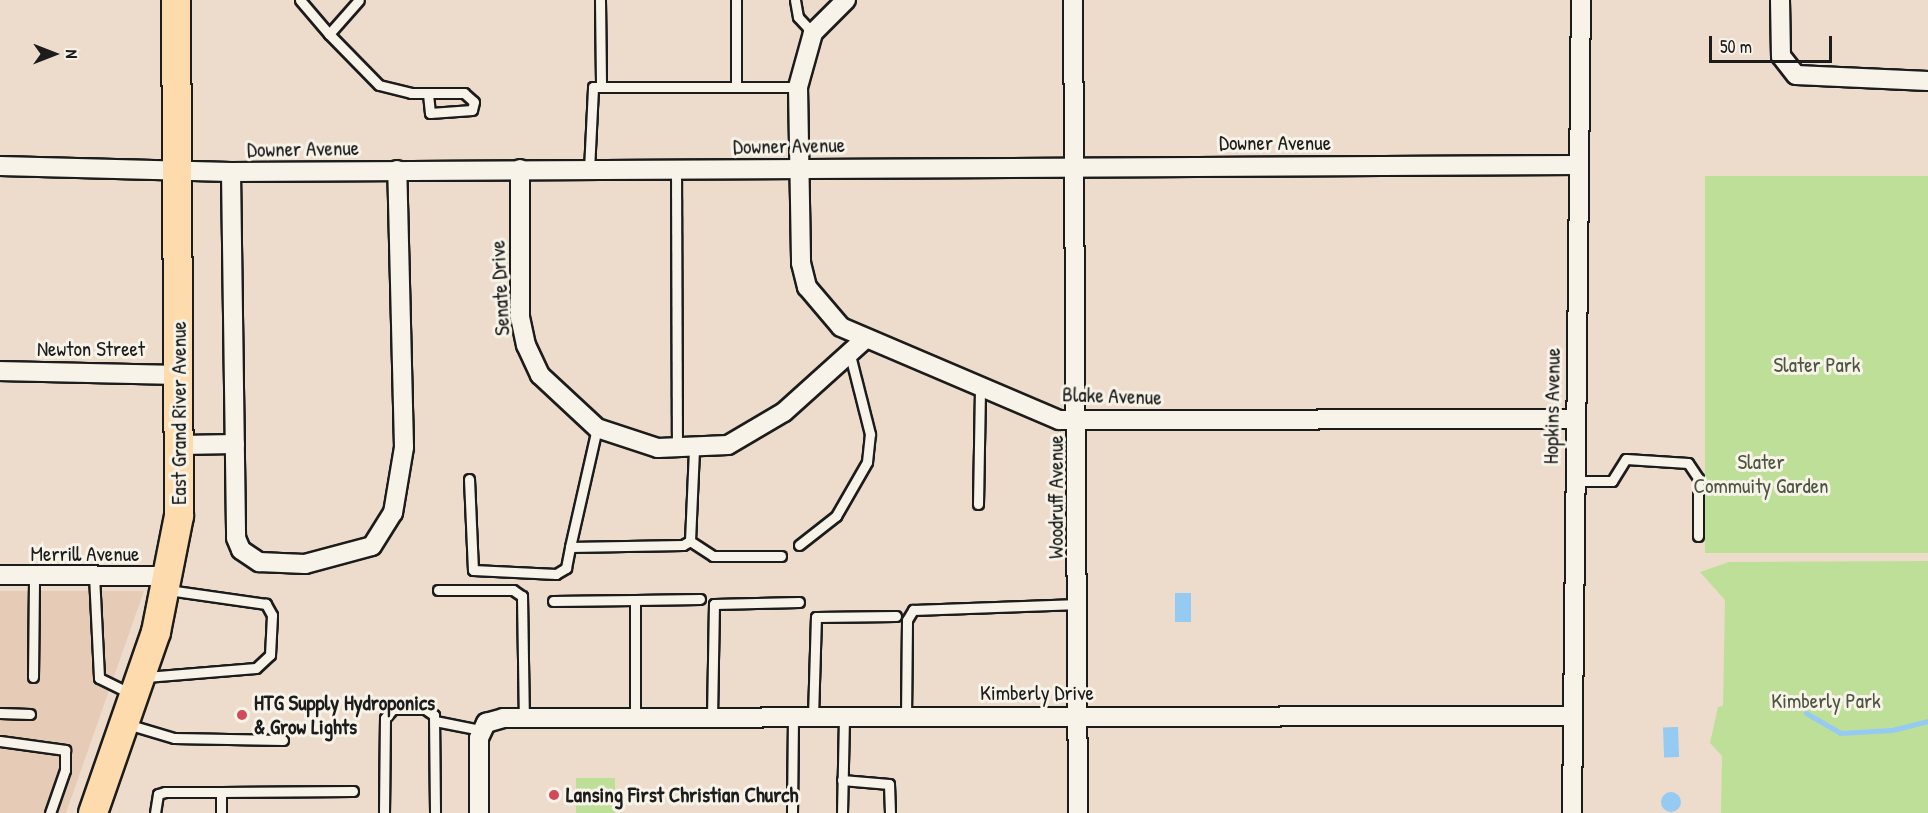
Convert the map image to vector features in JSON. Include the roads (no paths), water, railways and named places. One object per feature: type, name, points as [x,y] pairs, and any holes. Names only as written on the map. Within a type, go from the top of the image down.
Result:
[{"type":"main road","name":"East Grand River Avenue","points":[[93,813],[125,723],[168,583],[181,445],[176,0]]},
{"type":"street","points":[[813,33],[846,0]]},
{"type":"street","name":"Woodruff Avenue","points":[[1073,0],[1079,604],[1078,813]]},
{"type":"street","name":"Hopkins Avenue","points":[[1572,813],[1573,481],[1581,0]]},
{"type":"street","points":[[1780,0],[1781,56],[1796,75],[1928,81]]},
{"type":"street","name":"Blake Avenue","points":[[813,33],[798,87],[801,263],[807,287],[823,311],[864,340],[1059,420],[1574,419]]},
{"type":"street","name":"Downer Avenue","points":[[0,166],[177,168],[231,172],[1579,165]]},
{"type":"street","name":"Senate Drive","points":[[520,169],[520,317],[526,345],[540,375],[597,428],[635,445],[686,450],[750,436],[850,355],[864,340]]},
{"type":"street","points":[[231,172],[236,538],[250,558],[305,564],[343,557],[372,546],[385,532],[404,447],[396,170]]},
{"type":"street","name":"Newton Street","points":[[0,371],[181,375]]},
{"type":"street","points":[[181,445],[235,444]]},
{"type":"street","name":"Merrill Avenue","points":[[0,575],[94,575],[168,583]]},
{"type":"street","name":"Kimberly Drive","points":[[481,730],[503,718],[1078,715],[1572,716]]},
{"type":"street","points":[[479,813],[481,730]]},
{"type":"lane","points":[[300,0],[329,34],[379,85],[428,93],[471,95],[472,111],[430,113],[428,93]]},
{"type":"lane","points":[[329,34],[359,0]]},
{"type":"lane","points":[[600,0],[601,84]]},
{"type":"lane","points":[[736,0],[736,84]]},
{"type":"lane","points":[[795,0],[798,16],[813,33]]},
{"type":"lane","points":[[589,170],[589,94],[601,84],[736,84],[798,87]]},
{"type":"lane","points":[[676,170],[690,541]]},
{"type":"lane","points":[[799,545],[836,516],[867,462],[870,434],[850,355]]},
{"type":"lane","points":[[978,504],[980,388]]},
{"type":"lane","points":[[469,479],[473,570],[556,574],[566,568],[597,428]]},
{"type":"lane","points":[[1573,481],[1612,481],[1626,459],[1688,463],[1698,478],[1698,536]]},
{"type":"lane","points":[[570,547],[690,541],[712,556],[781,556]]},
{"type":"lane","points":[[94,575],[99,678],[137,686],[256,668],[270,655],[272,615],[266,604],[168,583]]},
{"type":"lane","points":[[33,677],[34,576]]},
{"type":"lane","points":[[438,590],[513,590],[522,596],[524,718]]},
{"type":"lane","points":[[554,601],[700,599]]},
{"type":"lane","points":[[635,600],[635,718]]},
{"type":"lane","points":[[712,718],[714,604],[800,602]]},
{"type":"lane","points":[[906,717],[907,620],[913,610],[1079,604]]},
{"type":"lane","points":[[813,717],[816,617],[896,616]]},
{"type":"lane","points":[[384,813],[387,711],[425,709],[435,721],[481,730]]},
{"type":"lane","points":[[0,713],[30,714]]},
{"type":"lane","points":[[792,813],[793,718]]},
{"type":"lane","points":[[842,813],[844,718]]},
{"type":"lane","points":[[435,721],[435,813]]},
{"type":"lane","points":[[125,723],[174,738],[283,740]]},
{"type":"lane","points":[[0,741],[58,746],[67,758],[50,813]]},
{"type":"lane","points":[[842,780],[889,784],[890,813]]},
{"type":"lane","points":[[155,813],[158,794],[353,791]]},
{"type":"lane","points":[[221,792],[221,813]]},
{"type":"water","points":[[1175,593],[1191,593],[1191,622],[1175,622]]},
{"type":"water","points":[[1678,727],[1679,757],[1664,758],[1663,728]]},
{"type":"water","points":[[1671,792],[1678,795],[1681,802],[1678,809],[1671,812],[1664,809],[1661,802],[1664,795]]},
{"type":"waterway","points":[[1806,713],[1840,733],[1892,730],[1928,721]]},
{"type":"place","name":"HTG Supply Hydroponics & Grow Lights","points":[[242,715]]},
{"type":"place","name":"Lansing First Christian Church","points":[[554,795]]},
{"type":"park label","name":"Slater Park","points":[[1817,365]]},
{"type":"park label","name":"Slater Commuity Garden","points":[[1761,474]]},
{"type":"park label","name":"Kimberly Park","points":[[1826,701]]}]
